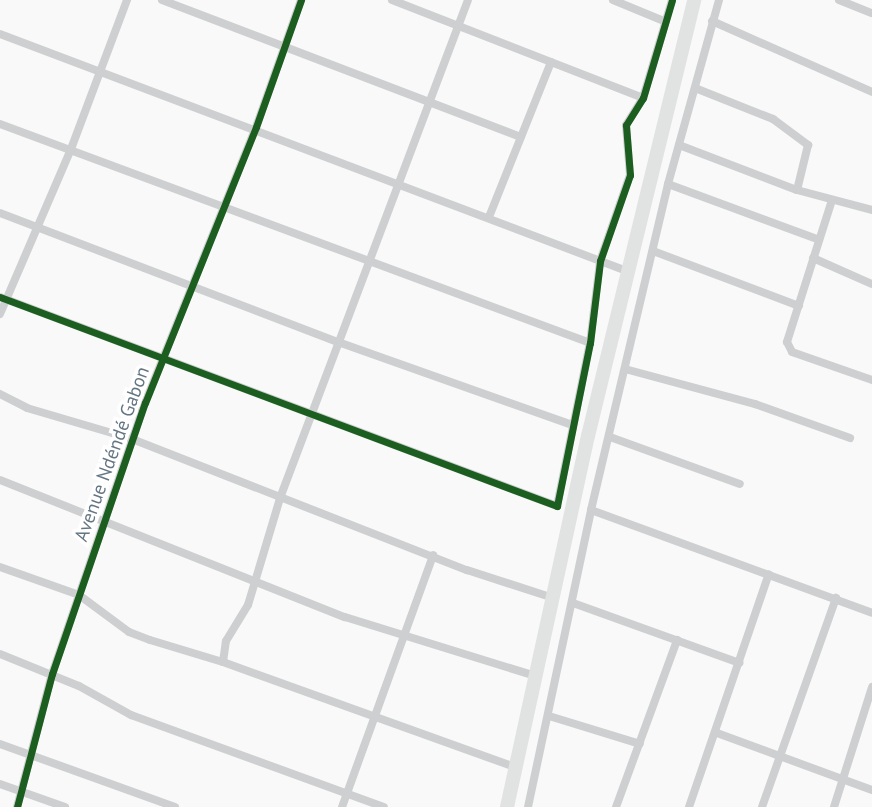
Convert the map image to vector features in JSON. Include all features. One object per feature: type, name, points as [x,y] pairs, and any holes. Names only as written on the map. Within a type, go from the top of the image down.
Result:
[{"type":"highway","points":[[507,807],[627,271],[694,0]]},
{"type":"street","points":[[0,314],[3,298],[38,225],[103,70],[127,0]]},
{"type":"street","points":[[162,0],[429,106],[521,137]]},
{"type":"street","name":"Avenue Ndéndé Gabon","points":[[17,807],[52,674],[132,439],[256,127],[301,0]]},
{"type":"street","points":[[392,0],[643,98]]},
{"type":"street","points":[[223,662],[226,641],[248,605],[280,498],[468,0]]},
{"type":"street","points":[[613,0],[666,22]]},
{"type":"street","points":[[3,298],[552,506],[558,502],[590,344],[600,261],[630,175],[626,125],[643,98],[672,0]]},
{"type":"street","points":[[528,807],[591,510],[668,184],[719,0]]},
{"type":"street","points":[[839,0],[872,13]]},
{"type":"street","points":[[712,21],[872,92]]},
{"type":"street","points":[[0,34],[256,127],[627,271]]},
{"type":"street","points":[[489,217],[551,62]]},
{"type":"street","points":[[695,88],[773,119],[804,142],[809,151],[797,190]]},
{"type":"street","points":[[0,124],[71,149],[223,210],[369,261],[590,344]]},
{"type":"street","points":[[679,145],[797,190],[872,210]]},
{"type":"street","points":[[668,184],[820,240]]},
{"type":"street","points":[[832,200],[787,342],[792,352],[872,380]]},
{"type":"street","points":[[0,213],[38,225],[338,342],[573,425]]},
{"type":"street","points":[[653,251],[799,306]]},
{"type":"street","points":[[813,258],[872,284]]},
{"type":"street","points":[[625,369],[755,404],[850,438]]},
{"type":"street","points":[[0,394],[27,408],[132,439],[280,498],[553,598]]},
{"type":"street","points":[[610,437],[740,484]]},
{"type":"street","points":[[0,480],[402,637],[536,676]]},
{"type":"street","points":[[591,510],[872,613]]},
{"type":"street","points":[[342,807],[433,555]]},
{"type":"street","points":[[0,567],[79,595],[129,632],[223,662],[517,768]]},
{"type":"street","points":[[689,807],[717,733],[769,574]]},
{"type":"street","points":[[762,807],[836,598]]},
{"type":"street","points":[[573,603],[740,663]]},
{"type":"street","points":[[616,807],[677,640]]},
{"type":"street","points":[[0,654],[52,674],[131,715],[384,807]]},
{"type":"street","points":[[834,807],[872,687]]},
{"type":"street","points":[[549,716],[640,744]]},
{"type":"street","points":[[717,733],[872,790]]},
{"type":"street","points":[[0,744],[175,807]]},
{"type":"street","points":[[0,784],[65,807]]},
{"type":"cycle path","points":[[17,807],[52,674],[145,403],[256,127],[301,0]]},
{"type":"cycle path","points":[[0,297],[557,506],[590,343],[600,261],[630,175],[626,125],[643,98],[672,0]]}]
